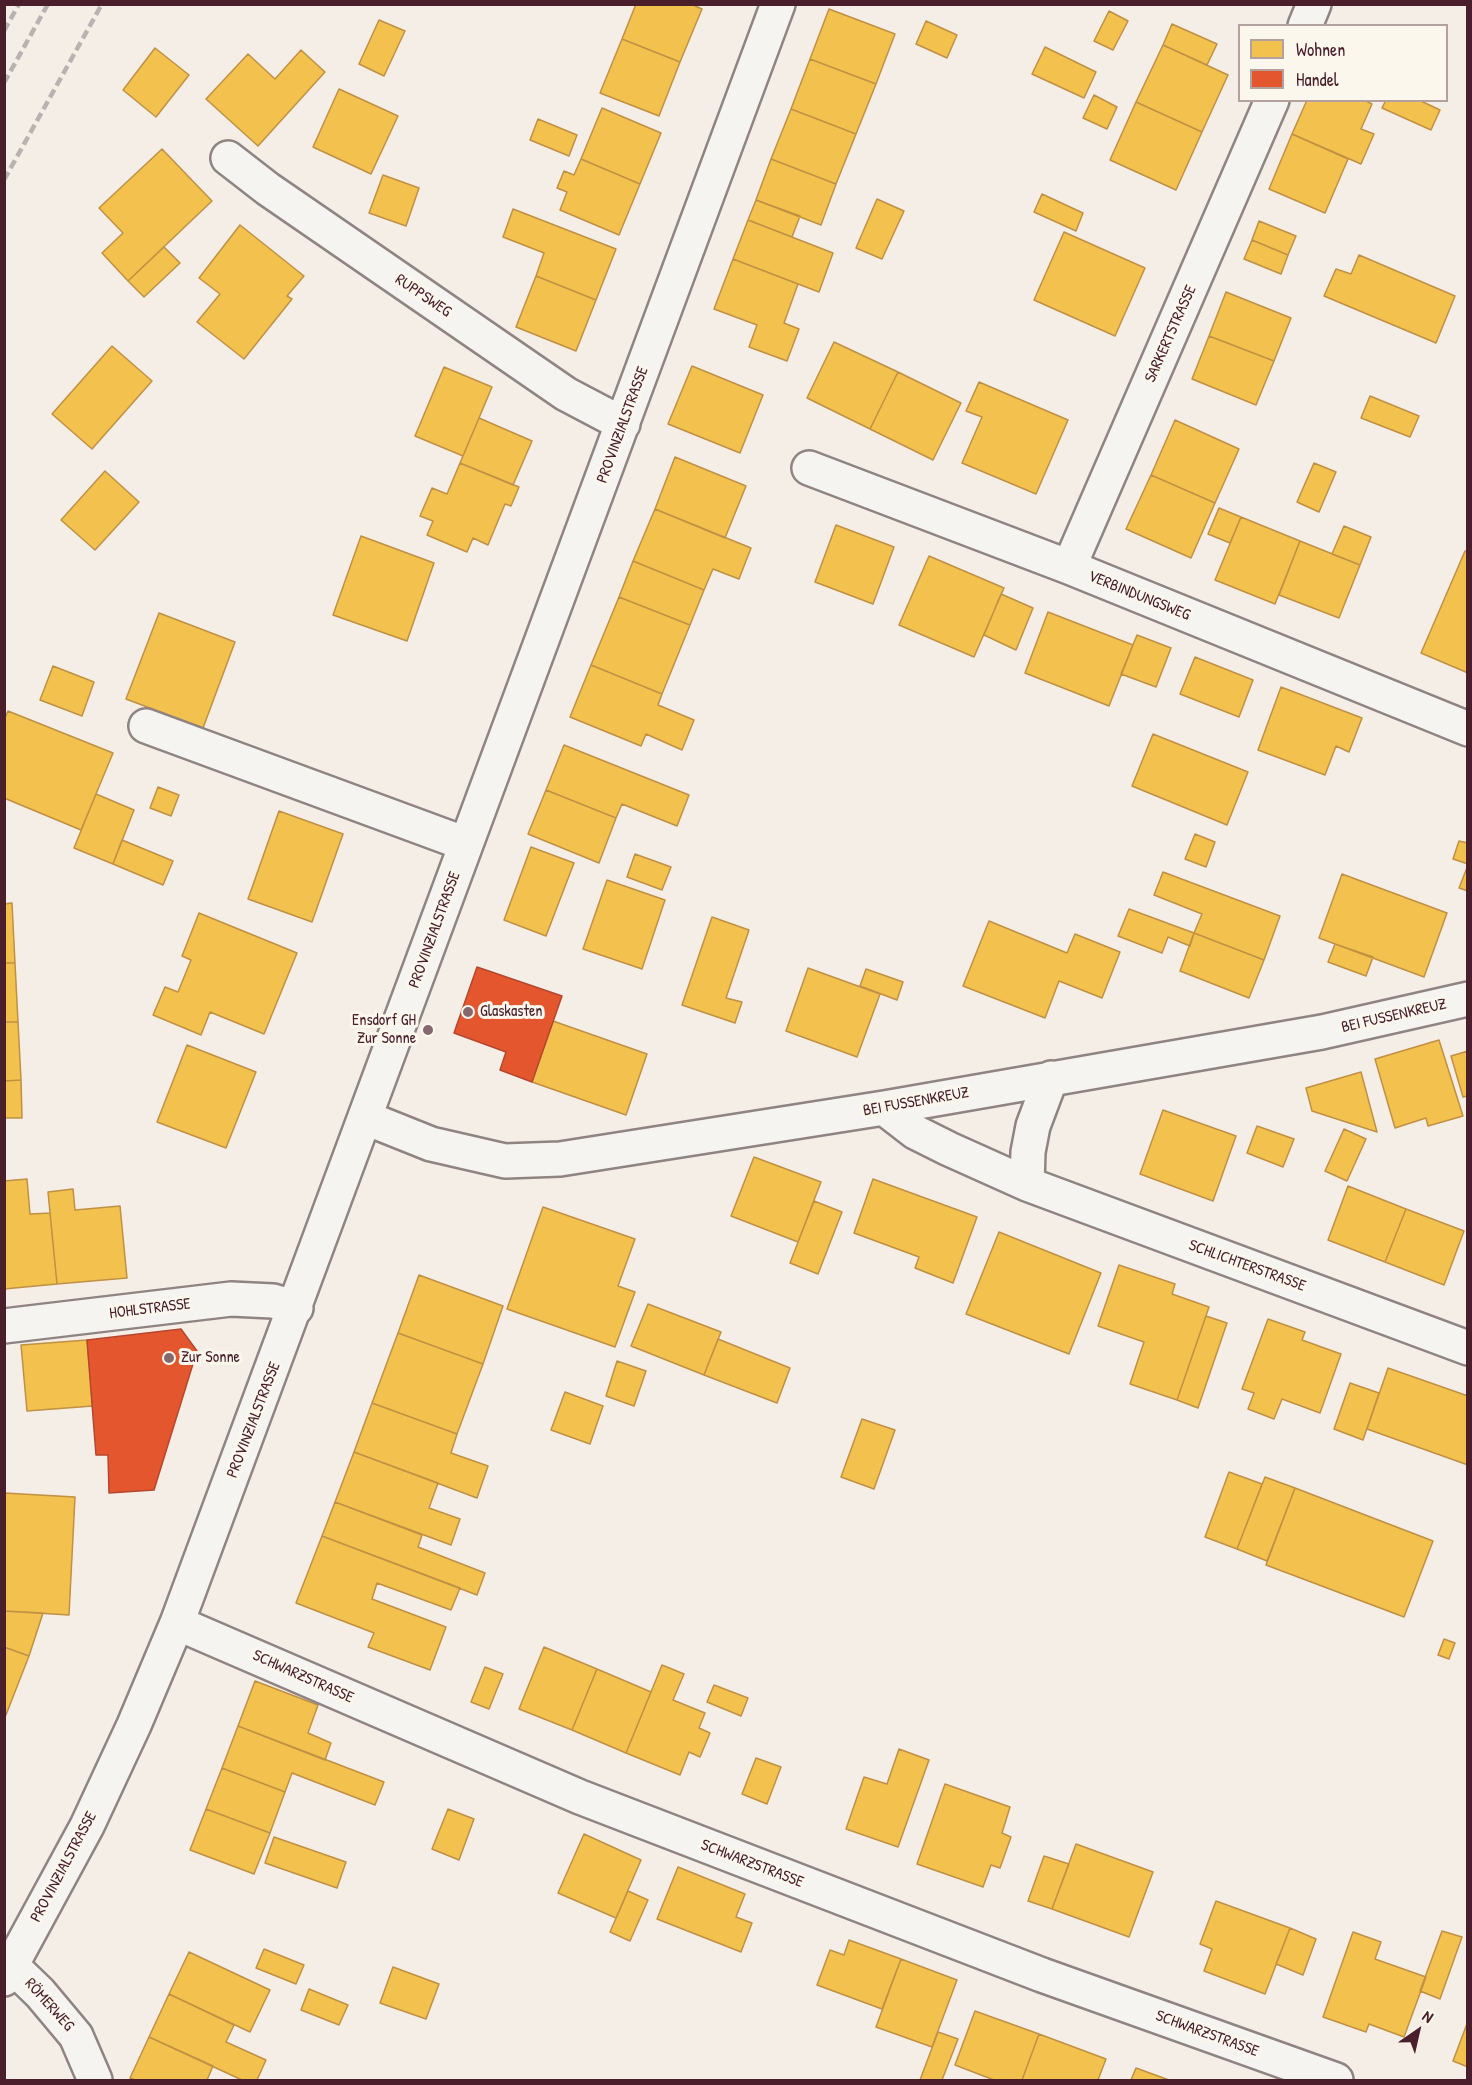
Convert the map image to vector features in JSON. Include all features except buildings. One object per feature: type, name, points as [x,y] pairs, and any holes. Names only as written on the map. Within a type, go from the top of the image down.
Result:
[{"type":"street","name":"PROVINZIALSTRASSE","points":[[8,1973],[87,1826],[134,1725],[177,1623],[296,1308],[778,4]]},
{"type":"street","points":[[1306,24],[1314,4]]},
{"type":"street","name":"SARKERTSTRASSE","points":[[1069,567],[1271,102]]},
{"type":"street","name":"RUPPSWEG","points":[[228,158],[268,189],[556,387],[623,424]]},
{"type":"street","name":"VERBINDUNGSWEG","points":[[809,468],[1069,567],[1467,729]]},
{"type":"street","points":[[146,726],[466,844]]},
{"type":"street","name":"BEI FUSSENKREUZ","points":[[366,1119],[431,1144],[505,1161],[560,1159],[884,1108],[1322,1032],[1467,999]]},
{"type":"street","points":[[1027,1184],[1032,1126],[1051,1078]]},
{"type":"street","name":"SCHLICHTERSTRASSE","points":[[884,1108],[915,1132],[1027,1184],[1467,1348]]},
{"type":"street","name":"HOHLSTRASSE","points":[[4,1326],[231,1299],[273,1301],[296,1308]]},
{"type":"street","name":"SCHWARZSTRASSE","points":[[177,1623],[580,1797],[1042,1976],[1336,2080]]},
{"type":"street","name":"RÖMERWEG","points":[[8,1973],[40,1993],[76,2036],[95,2080]]},
{"type":"railway","points":[[4,31],[19,4]]},
{"type":"railway","points":[[4,83],[48,4]]},
{"type":"railway","points":[[4,180],[102,4]]},
{"type":"place","name":"Glaskasten","points":[[468,1012]]},
{"type":"place","name":"Ensdorf GH Zur Sonne","points":[[428,1030]]},
{"type":"place","name":"Zur Sonne","points":[[169,1358]]}]
